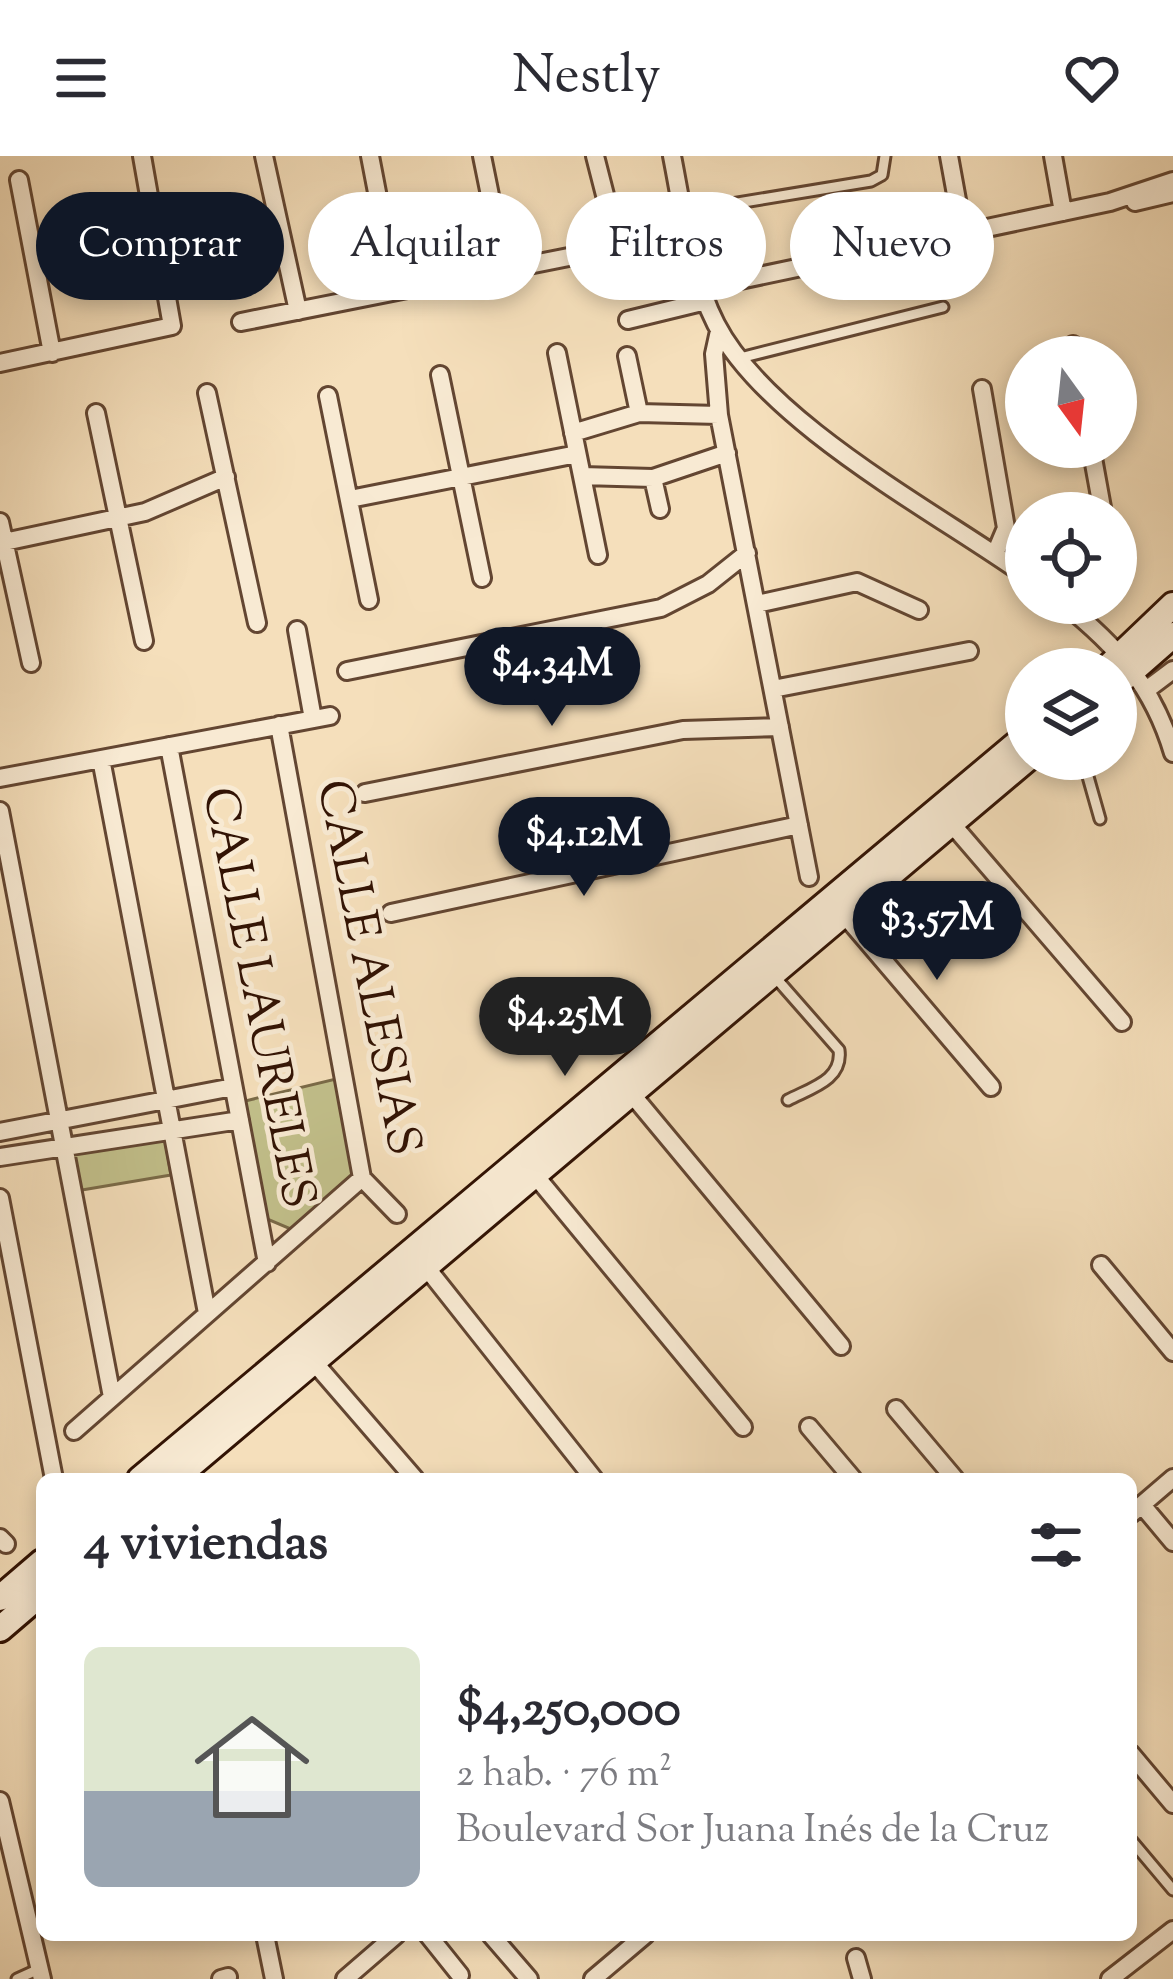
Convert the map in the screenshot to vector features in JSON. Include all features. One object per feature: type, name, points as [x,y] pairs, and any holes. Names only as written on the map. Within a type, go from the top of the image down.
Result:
[{"type":"main road","points":[[1137,657],[1173,605]]},
{"type":"main road","points":[[1137,664],[1173,634]]},
{"type":"main road","points":[[147,1473],[1005,754]]},
{"type":"main road","points":[[181,1473],[1005,778]]},
{"type":"main road","points":[[0,1598],[36,1567]]},
{"type":"main road","points":[[0,1629],[36,1598]]},
{"type":"street","points":[[0,363],[172,326],[142,156]]},
{"type":"street","points":[[264,156],[298,311]]},
{"type":"street","points":[[370,156],[377,192]]},
{"type":"street","points":[[482,156],[489,192]]},
{"type":"street","points":[[595,156],[602,192]]},
{"type":"street","points":[[672,156],[679,192]]},
{"type":"street","points":[[949,156],[956,192]]},
{"type":"street","points":[[1053,156],[1063,212]]},
{"type":"street","points":[[19,180],[52,352]]},
{"type":"street","points":[[994,226],[1110,202],[1173,181]]},
{"type":"street","points":[[1110,202],[1127,204],[1173,194]]},
{"type":"street","points":[[241,322],[352,300]]},
{"type":"street","points":[[628,320],[686,300]]},
{"type":"street","points":[[706,300],[719,331],[740,358],[812,428],[1005,561]]},
{"type":"street","points":[[719,331],[713,354],[719,415],[809,877]]},
{"type":"street","points":[[557,353],[598,554]]},
{"type":"street","points":[[627,356],[639,412]]},
{"type":"street","points":[[440,375],[482,578]]},
{"type":"street","points":[[982,389],[1006,528],[995,554]]},
{"type":"street","points":[[207,393],[257,622]]},
{"type":"street","points":[[328,396],[369,600]]},
{"type":"street","points":[[573,433],[639,412],[719,415]]},
{"type":"street","points":[[96,413],[144,641]]},
{"type":"street","points":[[582,476],[653,478],[728,453]]},
{"type":"street","points":[[350,499],[578,454]]},
{"type":"street","points":[[2,543],[119,519],[226,477]]},
{"type":"street","points":[[653,478],[660,509]]},
{"type":"street","points":[[0,522],[31,663]]},
{"type":"street","points":[[347,671],[661,608],[708,584],[747,553]]},
{"type":"street","points":[[757,604],[856,582],[920,610]]},
{"type":"street","points":[[0,778],[322,717],[297,630]]},
{"type":"street","points":[[773,688],[970,651]]},
{"type":"street","points":[[1137,672],[1173,670]]},
{"type":"street","points":[[1137,692],[1173,753]]},
{"type":"street","name":"CALLE ALESIAS","points":[[279,725],[362,1178],[397,1214]]},
{"type":"street","points":[[365,793],[683,730],[780,727]]},
{"type":"street","name":"CALLE LAURELES","points":[[169,746],[267,1263]]},
{"type":"street","points":[[101,759],[207,1313]]},
{"type":"street","points":[[0,811],[112,1397]]},
{"type":"street","points":[[951,823],[1122,1022]]},
{"type":"street","points":[[391,913],[799,825]]},
{"type":"street","points":[[843,913],[991,1087]]},
{"type":"street","points":[[0,1156],[64,1147],[169,1115],[233,1087]]},
{"type":"street","points":[[630,1092],[841,1346]]},
{"type":"street","points":[[0,1132],[59,1121],[169,1115],[240,1120]]},
{"type":"street","points":[[534,1174],[743,1427]]},
{"type":"street","points":[[74,1431],[362,1178]]},
{"type":"street","points":[[0,1198],[53,1473]]},
{"type":"street","points":[[1100,1264],[1173,1352]]},
{"type":"street","points":[[426,1267],[589,1473]]},
{"type":"street","points":[[313,1361],[410,1473]]},
{"type":"street","points":[[896,1409],[950,1473]]},
{"type":"street","points":[[808,1427],[848,1473]]},
{"type":"street","points":[[1137,1508],[1173,1478]]},
{"type":"street","points":[[1137,1510],[1173,1542]]},
{"type":"street","points":[[1137,1761],[1173,1804]]},
{"type":"street","points":[[0,1801],[24,1883],[40,1974]]},
{"type":"street","points":[[1110,1979],[1173,1930]]},
{"type":"street","points":[[266,1941],[274,1979]]},
{"type":"street","points":[[345,1979],[388,1941]]},
{"type":"street","points":[[433,1941],[460,1975]]},
{"type":"street","points":[[496,1941],[529,1979]]},
{"type":"street","points":[[593,1979],[630,1941]]},
{"type":"street","points":[[856,1958],[862,1979]]},
{"type":"lane","points":[[766,198],[871,181],[887,166],[885,156]]},
{"type":"lane","points":[[740,358],[943,307]]},
{"type":"lane","points":[[1089,780],[1100,819]]},
{"type":"lane","points":[[771,973],[839,1050],[841,1063],[836,1075],[788,1100]]},
{"type":"lane","points":[[1137,1847],[1173,1890]]},
{"type":"lane","points":[[17,1979],[40,1974]]},
{"type":"shaded area","points":[[340,1078],[358,1173],[293,1230],[267,1219],[245,1101]]},
{"type":"shaded area","points":[[164,1134],[171,1175],[76,1191],[69,1150]]}]
